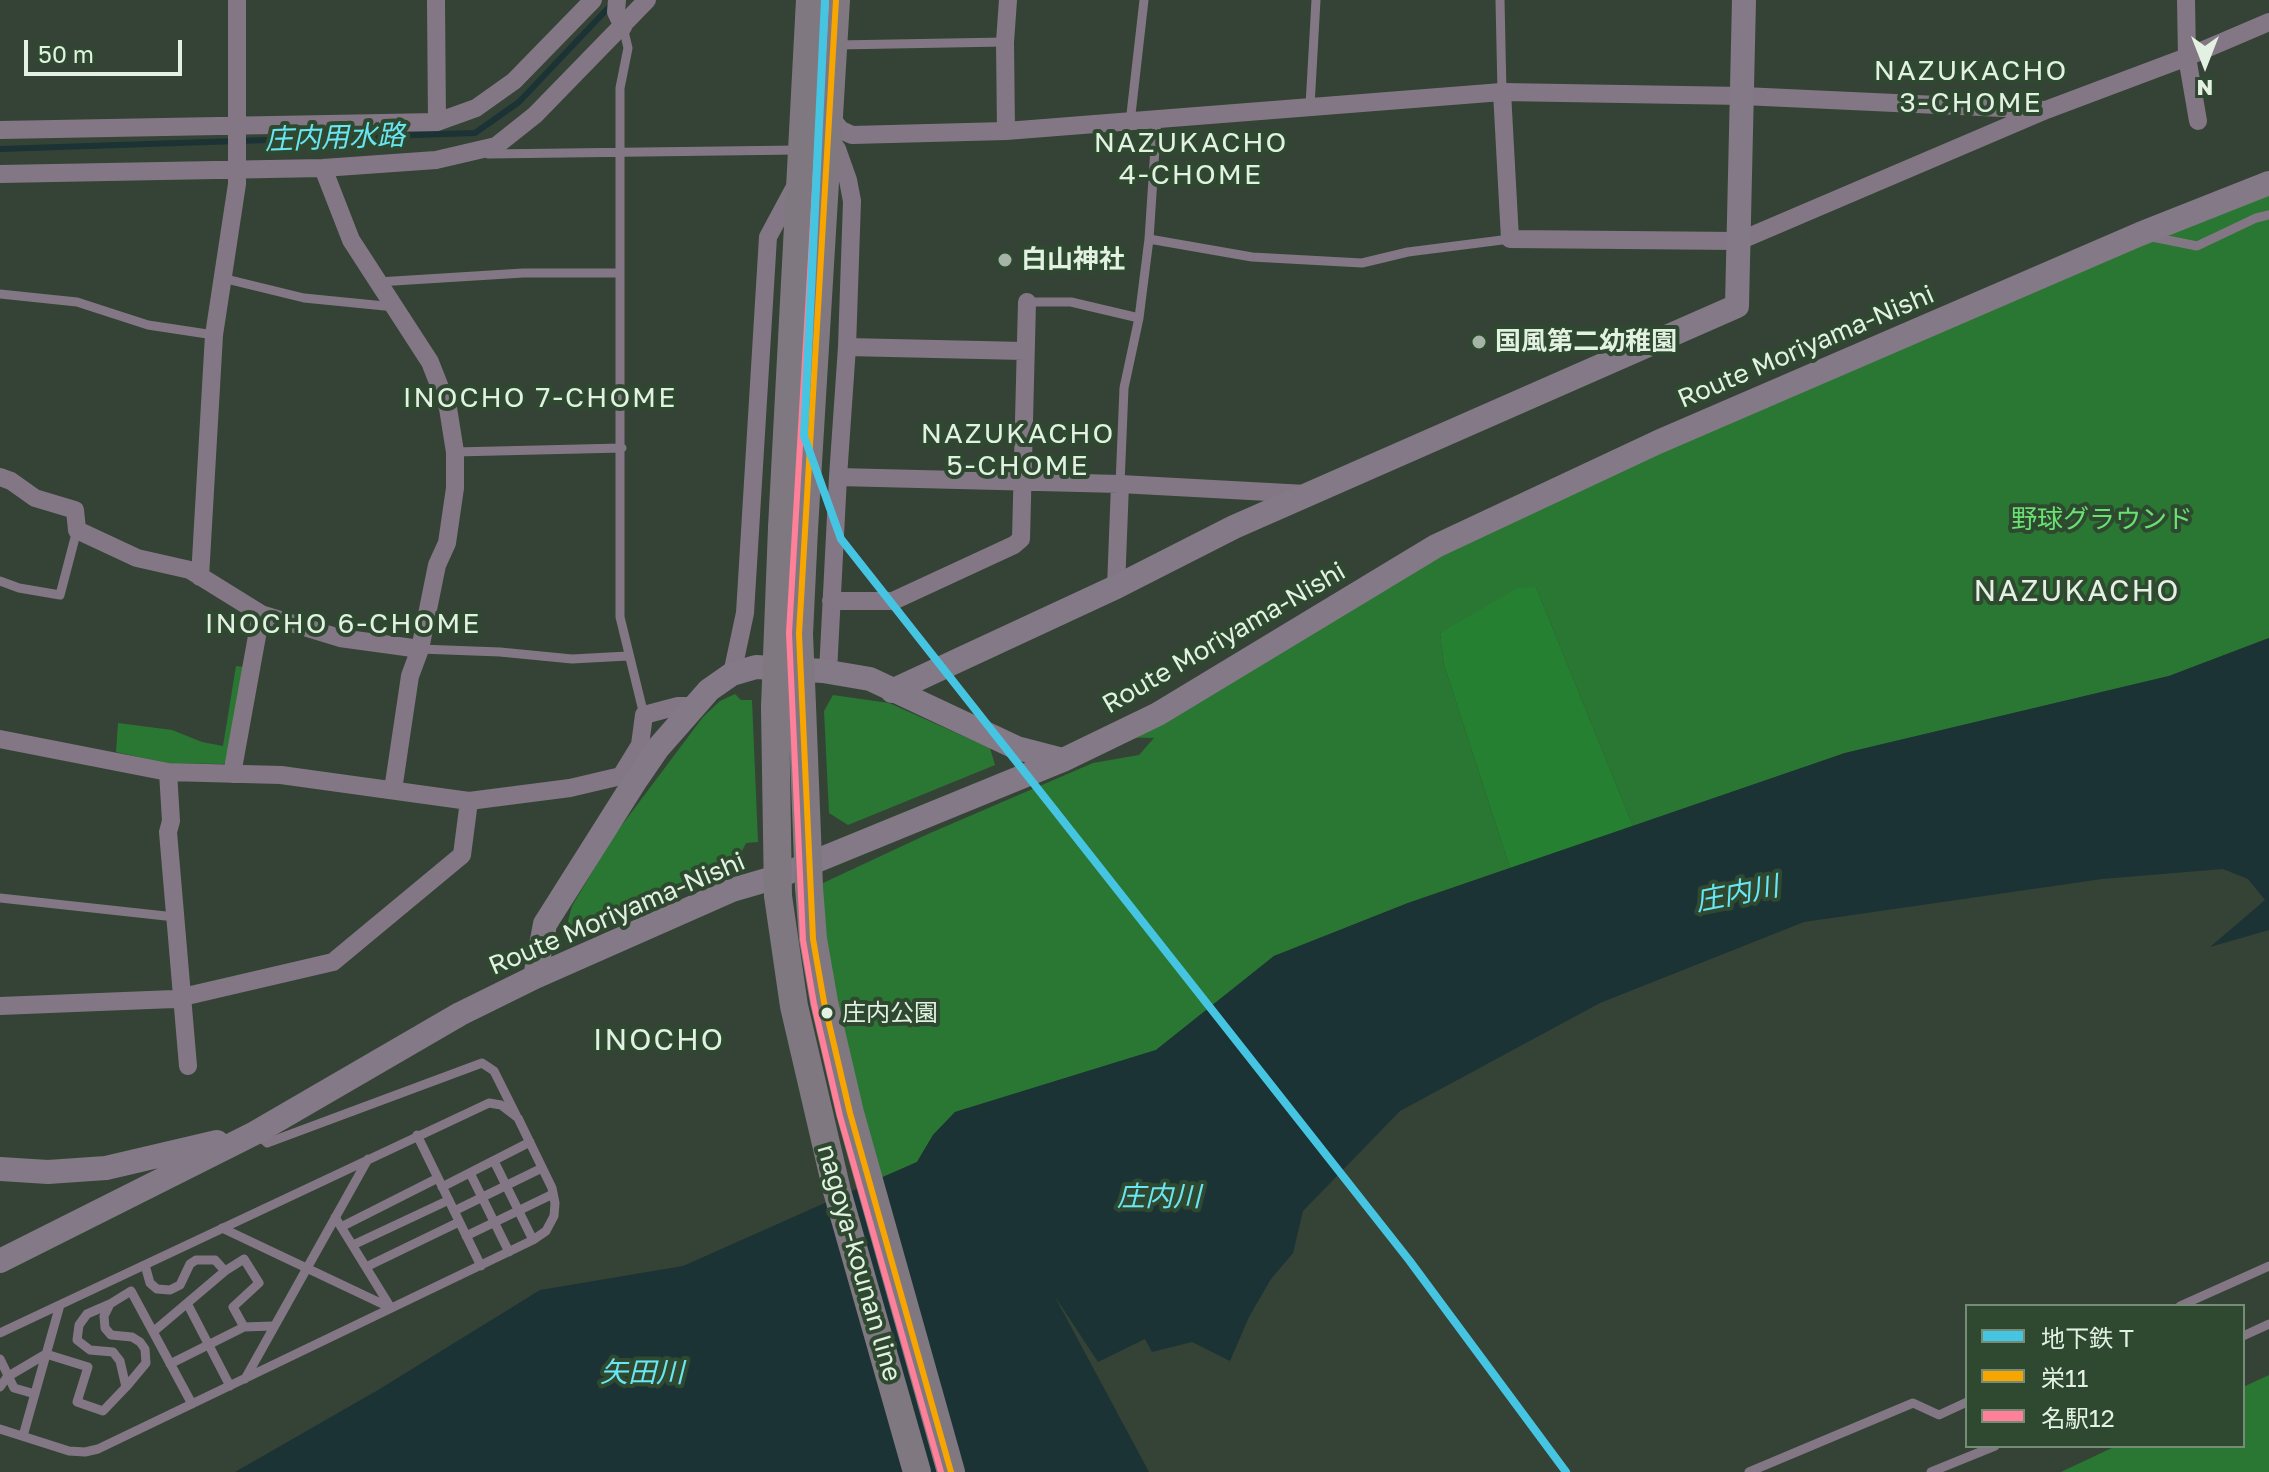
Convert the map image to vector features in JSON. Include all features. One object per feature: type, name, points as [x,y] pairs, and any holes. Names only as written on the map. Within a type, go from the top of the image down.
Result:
[{"type":"main road","name":"nagoya-kounan line","points":[[810,0],[800,180],[793,528],[799,634],[788,707],[778,887],[794,1006],[837,1191],[917,1472]]},
{"type":"main road","name":"nagoya-kounan line","points":[[793,528],[830,128],[836,0]]},
{"type":"main road","points":[[892,691],[1116,587],[1234,527],[1737,306],[1744,0]]},
{"type":"main road","name":"Route Moriyama-Nishi","points":[[0,1261],[255,1133],[460,1014],[535,977],[732,890],[778,887],[808,876],[1158,714],[1436,546],[1658,442],[2140,234],[2269,183]]},
{"type":"main road","points":[[535,977],[545,924],[642,771],[709,690],[732,674],[756,667],[828,672],[870,679],[1017,748],[1063,760]]},
{"type":"main road","name":"nagoya-kounan line","points":[[788,707],[813,939],[824,1002],[850,1113],[951,1472]]},
{"type":"main road","points":[[0,1169],[48,1172],[106,1168],[255,1133]]},
{"type":"street","points":[[200,577],[214,335],[238,168],[237,0]]},
{"type":"street","points":[[436,0],[437,122]]},
{"type":"street","points":[[0,130],[437,122],[476,108],[514,81],[593,0]]},
{"type":"street","points":[[0,174],[323,168],[436,160],[496,146],[535,115],[619,13],[647,0]]},
{"type":"street","points":[[1006,131],[1008,0]]},
{"type":"street","points":[[2186,0],[2187,57],[2198,121]]},
{"type":"street","points":[[1502,92],[1510,239],[1739,241],[2046,110],[2187,57],[2269,22]]},
{"type":"street","points":[[828,672],[847,347],[852,201],[830,128],[852,135],[1006,131],[1502,92],[1743,96],[2046,110]]},
{"type":"street","points":[[323,168],[351,240],[430,362],[440,383],[448,408],[455,452],[455,488],[447,543],[437,565],[420,649],[410,676],[393,790]]},
{"type":"street","points":[[732,674],[745,613],[768,237],[800,180]]},
{"type":"street","points":[[831,601],[893,601],[1021,539],[1027,302]]},
{"type":"street","points":[[847,347],[1024,351]]},
{"type":"street","points":[[0,477],[35,498],[75,510],[77,530],[137,558],[190,570],[261,614],[340,638],[420,649]]},
{"type":"street","points":[[838,477],[1120,484],[1310,494]]},
{"type":"street","points":[[1116,587],[1120,484]]},
{"type":"street","points":[[232,774],[261,614]]},
{"type":"street","points":[[0,739],[168,772],[281,775],[469,801],[570,788],[621,776],[640,745],[644,715],[678,706],[696,706]]},
{"type":"street","points":[[168,772],[171,821],[168,832],[188,1066]]},
{"type":"street","points":[[0,1006],[181,997],[333,962],[462,855],[469,801]]},
{"type":"lane","points":[[1130,123],[1144,0]]},
{"type":"lane","points":[[1310,106],[1316,0]]},
{"type":"lane","points":[[1500,0],[1502,92]]},
{"type":"lane","points":[[619,13],[628,48],[620,88],[620,617],[644,715]]},
{"type":"lane","points":[[832,46],[1005,42]]},
{"type":"lane","points":[[1120,484],[1124,388],[1139,318],[1149,239],[1157,118]]},
{"type":"lane","points":[[457,155],[801,150]]},
{"type":"lane","points":[[2140,234],[2197,246],[2269,215]]},
{"type":"lane","points":[[1149,239],[1252,257],[1362,263],[1408,252],[1510,239]]},
{"type":"lane","points":[[378,282],[523,273],[620,273]]},
{"type":"lane","points":[[222,278],[304,298],[395,307]]},
{"type":"lane","points":[[0,294],[77,302],[148,325],[214,335]]},
{"type":"lane","points":[[1027,302],[1071,302],[1139,318]]},
{"type":"lane","points":[[455,452],[622,448]]},
{"type":"lane","points":[[0,581],[19,588],[60,595],[77,530]]},
{"type":"lane","points":[[420,649],[572,659],[628,656]]},
{"type":"lane","points":[[0,898],[175,917]]},
{"type":"lane","points":[[0,1429],[69,1451],[91,1452],[533,1240],[546,1231],[554,1216],[553,1194],[530,1142],[494,1071],[482,1063],[267,1143],[255,1133]]},
{"type":"lane","points":[[0,1333],[489,1103],[501,1105],[518,1118]]},
{"type":"lane","points":[[417,1135],[481,1266]]},
{"type":"lane","points":[[341,1227],[440,1182],[470,1173],[530,1142]]},
{"type":"lane","points":[[245,1379],[368,1159]]},
{"type":"lane","points":[[494,1161],[533,1240]]},
{"type":"lane","points":[[454,1211],[542,1168]]},
{"type":"lane","points":[[470,1173],[509,1252]]},
{"type":"lane","points":[[466,1236],[553,1194]]},
{"type":"lane","points":[[353,1245],[449,1200]]},
{"type":"lane","points":[[335,1217],[391,1308]]},
{"type":"lane","points":[[366,1267],[459,1222]]},
{"type":"lane","points":[[222,1228],[391,1308]]},
{"type":"lane","points":[[153,1332],[225,1271],[244,1259],[259,1283],[233,1307],[244,1327]]},
{"type":"lane","points":[[145,1265],[150,1283],[157,1289],[170,1290],[180,1285],[190,1264],[196,1260],[215,1260],[225,1271]]},
{"type":"lane","points":[[2184,1304],[2269,1266]]},
{"type":"lane","points":[[126,1387],[120,1361],[113,1352],[90,1350],[77,1340],[79,1325],[87,1314],[131,1291],[192,1404]]},
{"type":"lane","points":[[0,1387],[7,1377],[46,1354],[88,1367],[77,1402],[103,1411],[146,1363],[145,1349],[140,1342],[132,1337],[111,1335],[105,1328],[104,1316],[110,1304]]},
{"type":"lane","points":[[23,1436],[60,1305]]},
{"type":"lane","points":[[188,1305],[230,1386]]},
{"type":"lane","points":[[2245,1335],[2269,1324]]},
{"type":"lane","points":[[170,1364],[244,1327],[272,1326]]},
{"type":"lane","points":[[0,1359],[14,1388],[35,1394]]},
{"type":"lane","points":[[1749,1472],[1913,1403],[1939,1415],[1965,1403]]},
{"type":"lane","points":[[1931,1472],[1990,1448]]},
{"type":"green space","name":"野球グラウンド","points":[[2269,183],[2269,638],[2169,676],[1845,753],[1633,826],[1536,587],[1440,633],[1444,665],[1510,868],[1408,903],[1274,956],[1156,1050],[955,1112],[933,1135],[917,1162],[857,1188],[825,1066],[823,883],[1093,763],[1139,755],[1154,738],[1111,737],[1436,546]]},
{"type":"green space","points":[[1536,587],[1633,826],[1510,868],[1444,665],[1440,633],[1518,588]]},
{"type":"green space","points":[[236,666],[244,667],[229,760],[223,764],[165,763],[116,752],[118,723],[172,730],[202,742],[223,746]]},
{"type":"green space","points":[[735,694],[741,700],[752,700],[758,842],[746,843],[732,871],[664,887],[570,930],[568,921],[572,906],[613,837],[703,717],[720,701]]},
{"type":"green space","points":[[833,695],[889,703],[990,748],[995,765],[848,825],[829,813],[824,711]]},
{"type":"green space","points":[[2269,1375],[2269,1472],[2061,1472],[2112,1448],[2245,1448],[2245,1386]]},
{"type":"water","name":"庄内川","points":[[2269,638],[2269,930],[2210,947],[2265,900],[2248,879],[2223,869],[2102,879],[1804,922],[1600,1003],[1400,1111],[1303,1211],[1293,1253],[1271,1279],[1249,1317],[1230,1361],[1192,1342],[1152,1352],[1145,1339],[1098,1362],[1054,1295],[1149,1472],[235,1472],[378,1390],[540,1290],[683,1266],[917,1162],[933,1135],[955,1112],[1156,1050],[1274,956],[1408,903],[1845,753],[2169,676]]},
{"type":"waterway","name":"庄内用水路","points":[[0,149],[475,133],[519,102],[612,4]]},
{"type":"metro line","name":"T","points":[[825,0],[804,436],[841,539],[1409,1260],[1566,1472]]},
{"type":"transit line","name":"名駅12","points":[[826,0],[789,633],[803,940],[814,1004],[840,1116],[941,1472]]},
{"type":"transit line","name":"栄11","points":[[836,0],[799,634],[813,939],[850,1113],[951,1472]]},
{"type":"place","name":"白山神社","points":[[1005,260]]},
{"type":"place","name":"国風第二幼稚園","points":[[1479,342]]},
{"type":"place","name":"庄内公園","points":[[827,1013]]},
{"type":"district","name":"NAZUKACHO 3-CHOME","points":[[1971,87]]},
{"type":"district","name":"NAZUKACHO 4-CHOME","points":[[1191,159]]},
{"type":"district","name":"INOCHO 7-CHOME","points":[[540,398]]},
{"type":"district","name":"NAZUKACHO 5-CHOME","points":[[1018,450]]},
{"type":"district","name":"NAZUKACHO","points":[[2077,591]]},
{"type":"district","name":"INOCHO 6-CHOME","points":[[343,624]]},
{"type":"district","name":"INOCHO","points":[[659,1040]]},
{"type":"water label","name":"矢田川","points":[[642,1373]]}]
